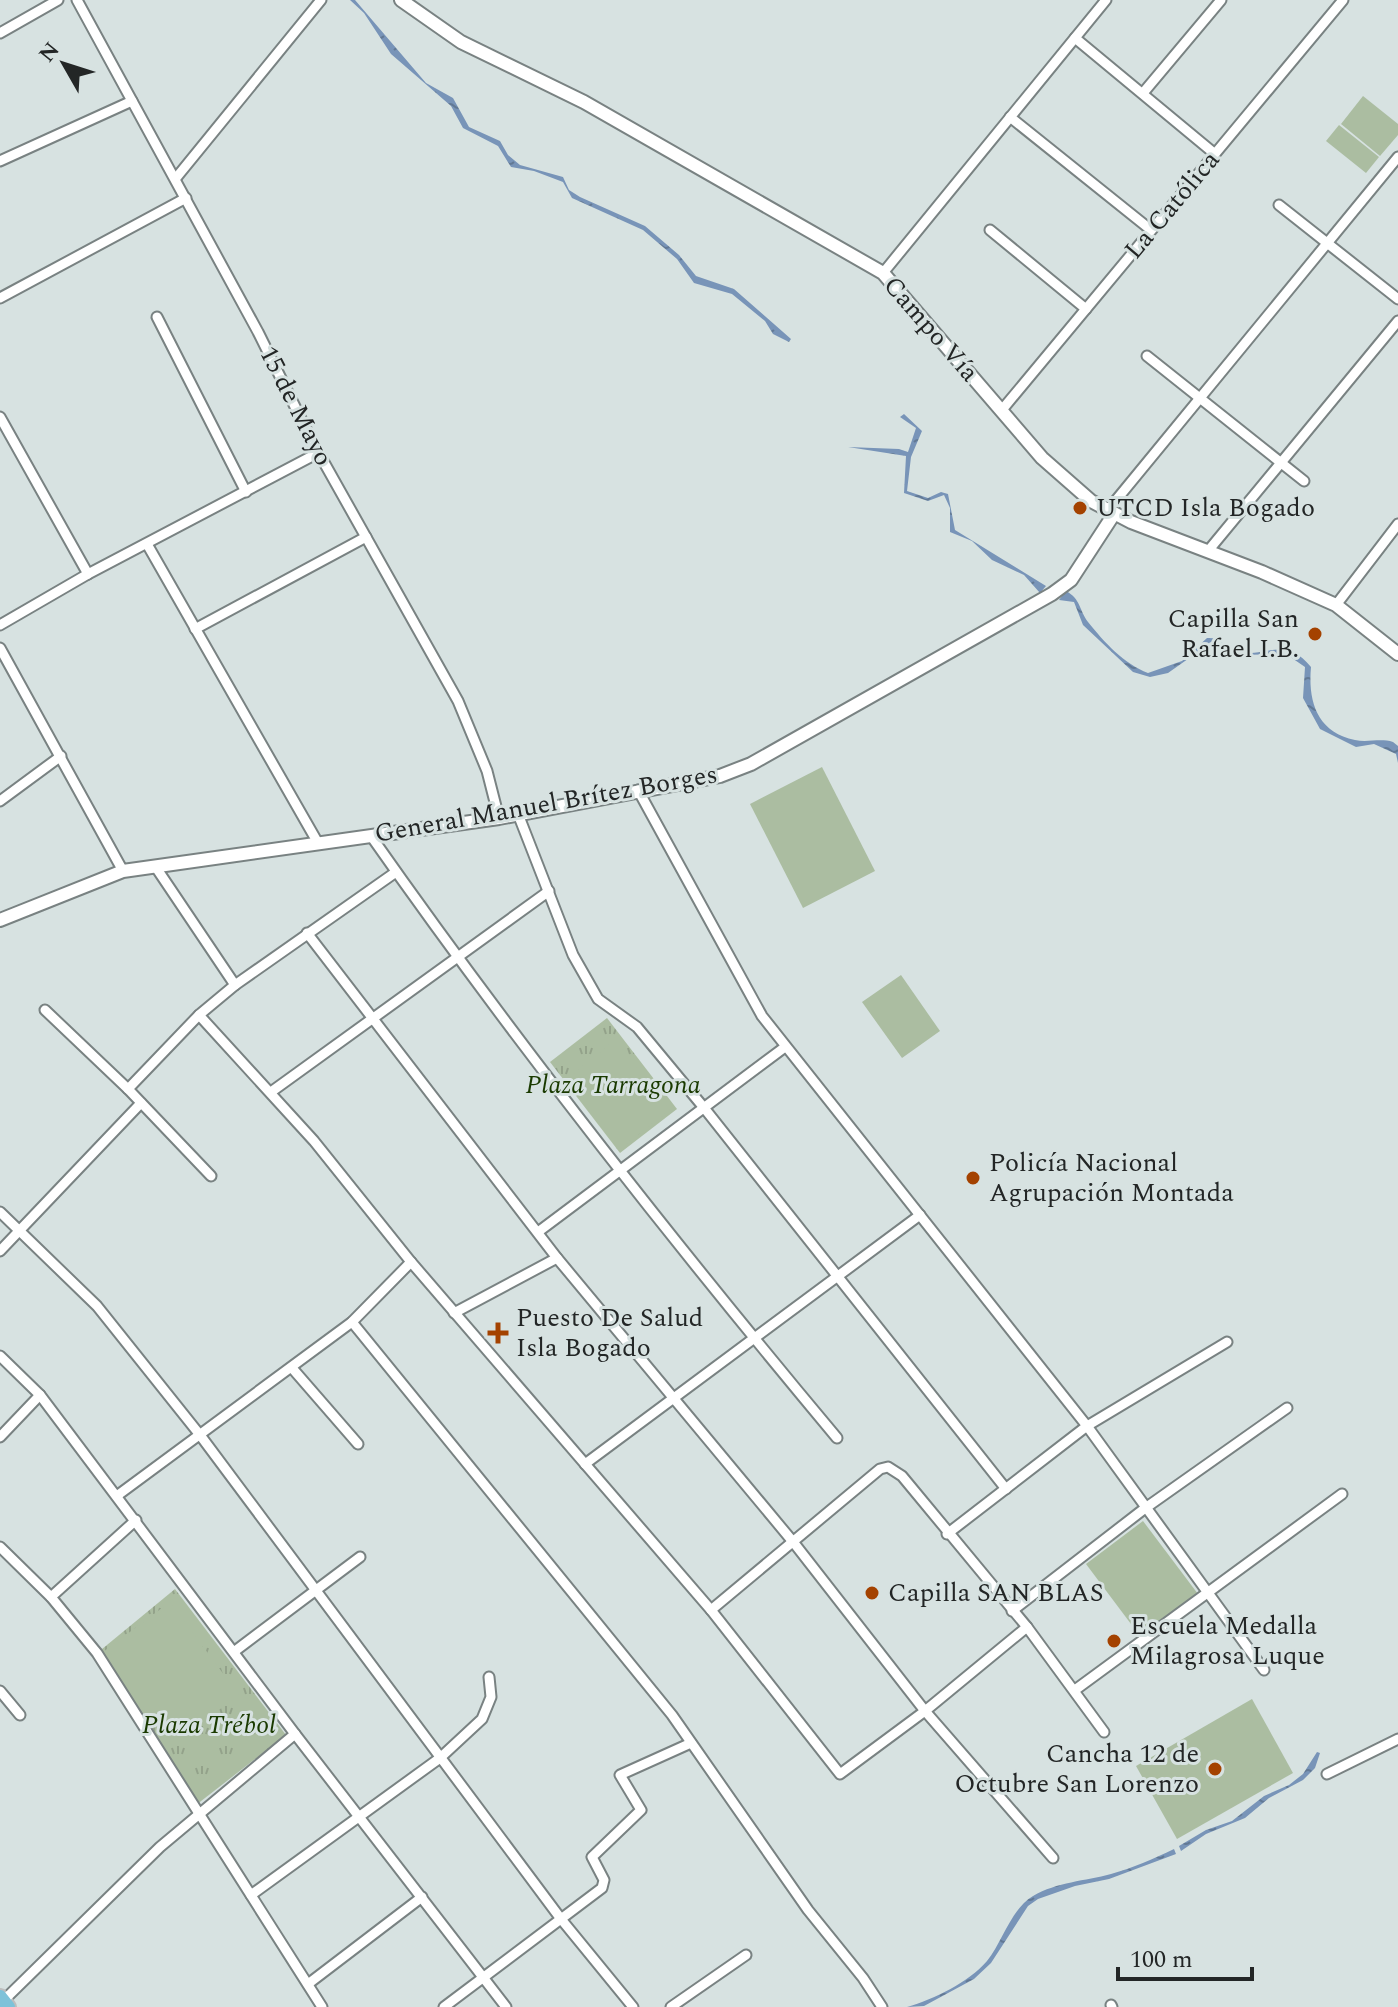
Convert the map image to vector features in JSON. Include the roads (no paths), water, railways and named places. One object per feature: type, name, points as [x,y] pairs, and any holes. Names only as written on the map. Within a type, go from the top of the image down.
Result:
[{"type":"street","points":[[0,33],[58,0]]},
{"type":"street","name":"15 de Mayo","points":[[77,0],[176,178],[318,453],[458,701],[487,771],[499,818]]},
{"type":"street","points":[[176,178],[321,0]]},
{"type":"street","name":"Campo Vía","points":[[401,0],[461,42],[584,102],[883,273],[1068,485],[1111,512],[1336,605],[1398,654]]},
{"type":"street","points":[[883,273],[1106,0]]},
{"type":"street","points":[[1143,93],[1221,0]]},
{"type":"street","name":"La Católica","points":[[1001,411],[1343,0]]},
{"type":"street","points":[[1075,38],[1215,154]]},
{"type":"street","points":[[0,161],[132,101]]},
{"type":"street","points":[[1010,117],[1151,230]]},
{"type":"street","points":[[1111,512],[1200,398],[1398,157]]},
{"type":"street","points":[[0,298],[186,198]]},
{"type":"street","points":[[1279,205],[1398,299]]},
{"type":"street","points":[[990,230],[1086,309]]},
{"type":"street","points":[[157,317],[246,492]]},
{"type":"street","points":[[1208,551],[1398,321]]},
{"type":"street","points":[[1147,356],[1304,481]]},
{"type":"street","points":[[0,417],[88,574]]},
{"type":"street","points":[[0,625],[88,574],[318,453]]},
{"type":"street","name":"General Manuel Brítez Borges","points":[[0,920],[123,871],[499,818],[720,776],[751,764],[1043,599],[1071,580],[1111,512]]},
{"type":"street","points":[[1336,605],[1398,524]]},
{"type":"street","points":[[195,629],[366,537]]},
{"type":"street","points":[[147,544],[318,843]]},
{"type":"street","points":[[0,648],[4,668],[61,756],[123,871]]},
{"type":"street","points":[[0,801],[61,756]]},
{"type":"street","points":[[638,790],[762,1016],[1087,1426],[1144,1509],[1264,1670]]},
{"type":"street","points":[[518,814],[573,955],[598,999],[637,1027],[1006,1489]]},
{"type":"street","points":[[371,836],[457,960],[619,1171],[837,1438]]},
{"type":"street","points":[[155,866],[235,985]]},
{"type":"street","points":[[128,1089],[199,1015],[235,985],[396,872]]},
{"type":"street","points":[[271,1092],[549,891]]},
{"type":"street","points":[[307,933],[557,1258],[794,1543],[925,1711],[1053,1858]]},
{"type":"street","points":[[45,1010],[128,1089],[211,1176]]},
{"type":"street","points":[[199,1015],[271,1092],[454,1313],[711,1610],[840,1774],[925,1711],[1027,1627]]},
{"type":"street","points":[[538,1232],[785,1047]]},
{"type":"street","points":[[0,1251],[141,1103]]},
{"type":"street","points":[[0,1212],[97,1306],[200,1435],[561,1919],[633,2007]]},
{"type":"street","points":[[585,1464],[920,1215]]},
{"type":"street","points":[[454,1313],[557,1258]]},
{"type":"street","points":[[118,1495],[352,1322],[411,1262]]},
{"type":"street","points":[[352,1322],[545,1556],[691,1743],[808,1910],[863,1978],[882,2007]]},
{"type":"street","points":[[947,1534],[1087,1426],[1227,1342]]},
{"type":"street","points":[[0,1356],[40,1395],[118,1495],[295,1734],[506,2007]]},
{"type":"street","points":[[292,1368],[358,1444]]},
{"type":"street","points":[[0,1437],[40,1395]]},
{"type":"street","points":[[1012,1611],[1144,1509],[1287,1408]]},
{"type":"street","points":[[711,1610],[880,1469],[888,1467],[902,1476],[1027,1627],[1104,1732]]},
{"type":"street","points":[[1075,1690],[1342,1494]]},
{"type":"street","points":[[51,1597],[136,1520]]},
{"type":"street","points":[[0,1547],[51,1597],[97,1653],[322,2007]]},
{"type":"street","points":[[235,1651],[360,1557]]},
{"type":"street","points":[[251,1895],[440,1758],[487,1713],[491,1697],[489,1677]]},
{"type":"street","points":[[0,1691],[20,1715]]},
{"type":"street","points":[[3,2002],[199,1811],[295,1734]]},
{"type":"street","points":[[1327,1774],[1398,1739]]},
{"type":"street","points":[[444,2007],[602,1888],[604,1880],[592,1857],[594,1852],[641,1810],[620,1775],[691,1743]]},
{"type":"street","points":[[308,1984],[422,1897]]},
{"type":"street","points":[[671,2007],[746,1955]]},
{"type":"water","points":[[350,0],[355,0],[426,83],[453,98],[469,127],[500,141],[508,155],[520,165],[563,177],[569,190],[580,197],[645,226],[679,255],[696,276],[734,289],[791,339],[789,342],[773,334],[765,321],[732,294],[694,283],[677,259],[643,230],[572,198],[563,182],[534,171],[511,167],[498,146],[463,128],[451,106],[391,54],[364,13]]},
{"type":"water","points":[[904,414],[922,431],[911,457],[907,491],[928,498],[941,492],[948,494],[955,530],[1046,586],[1040,593],[1024,575],[992,560],[972,541],[950,532],[950,508],[944,495],[928,501],[904,493],[906,456],[848,447],[908,452],[916,428],[900,417]]},
{"type":"water","points":[[1066,591],[1108,645],[1148,673],[1182,661],[1207,638],[1215,639],[1235,651],[1254,653],[1282,650],[1301,657],[1311,667],[1313,702],[1323,722],[1331,730],[1355,740],[1393,742],[1398,746],[1398,763],[1396,754],[1374,744],[1356,747],[1320,729],[1303,698],[1305,667],[1286,654],[1240,655],[1212,642],[1168,673],[1150,677],[1133,672],[1083,625],[1074,602],[1059,600]]},
{"type":"water","points":[[1317,1752],[1320,1753],[1315,1768],[1303,1780],[1269,1798],[1245,1818],[1206,1834],[1181,1851],[1179,1846],[1206,1830],[1232,1821],[1264,1796],[1289,1785],[1303,1774]]},
{"type":"water","points":[[1174,1849],[1176,1854],[1109,1879],[1075,1886],[1038,1899],[1028,1906],[991,1963],[974,1979],[924,2006],[907,2007],[950,1989],[979,1969],[993,1953],[1019,1909],[1033,1896],[1061,1885],[1127,1869]]},
{"type":"place","name":"UTCD Isla Bogado","points":[[1080,508]]},
{"type":"place","name":"Capilla San Rafael I.B.","points":[[1315,634]]},
{"type":"place","name":"Policía Nacional Agrupación Montada","points":[[973,1178]]},
{"type":"place","name":"Puesto De Salud Isla Bogado","points":[[498,1333]]},
{"type":"place","name":"Capilla SAN BLAS","points":[[872,1593]]},
{"type":"place","name":"Escuela Medalla Milagrosa Luque","points":[[1114,1641]]},
{"type":"place","name":"Cancha 12 de Octubre San Lorenzo","points":[[1215,1769]]},
{"type":"park label","name":"Plaza Tarragona","points":[[613,1085]]},
{"type":"park label","name":"Plaza Trébol","points":[[209,1725]]}]
